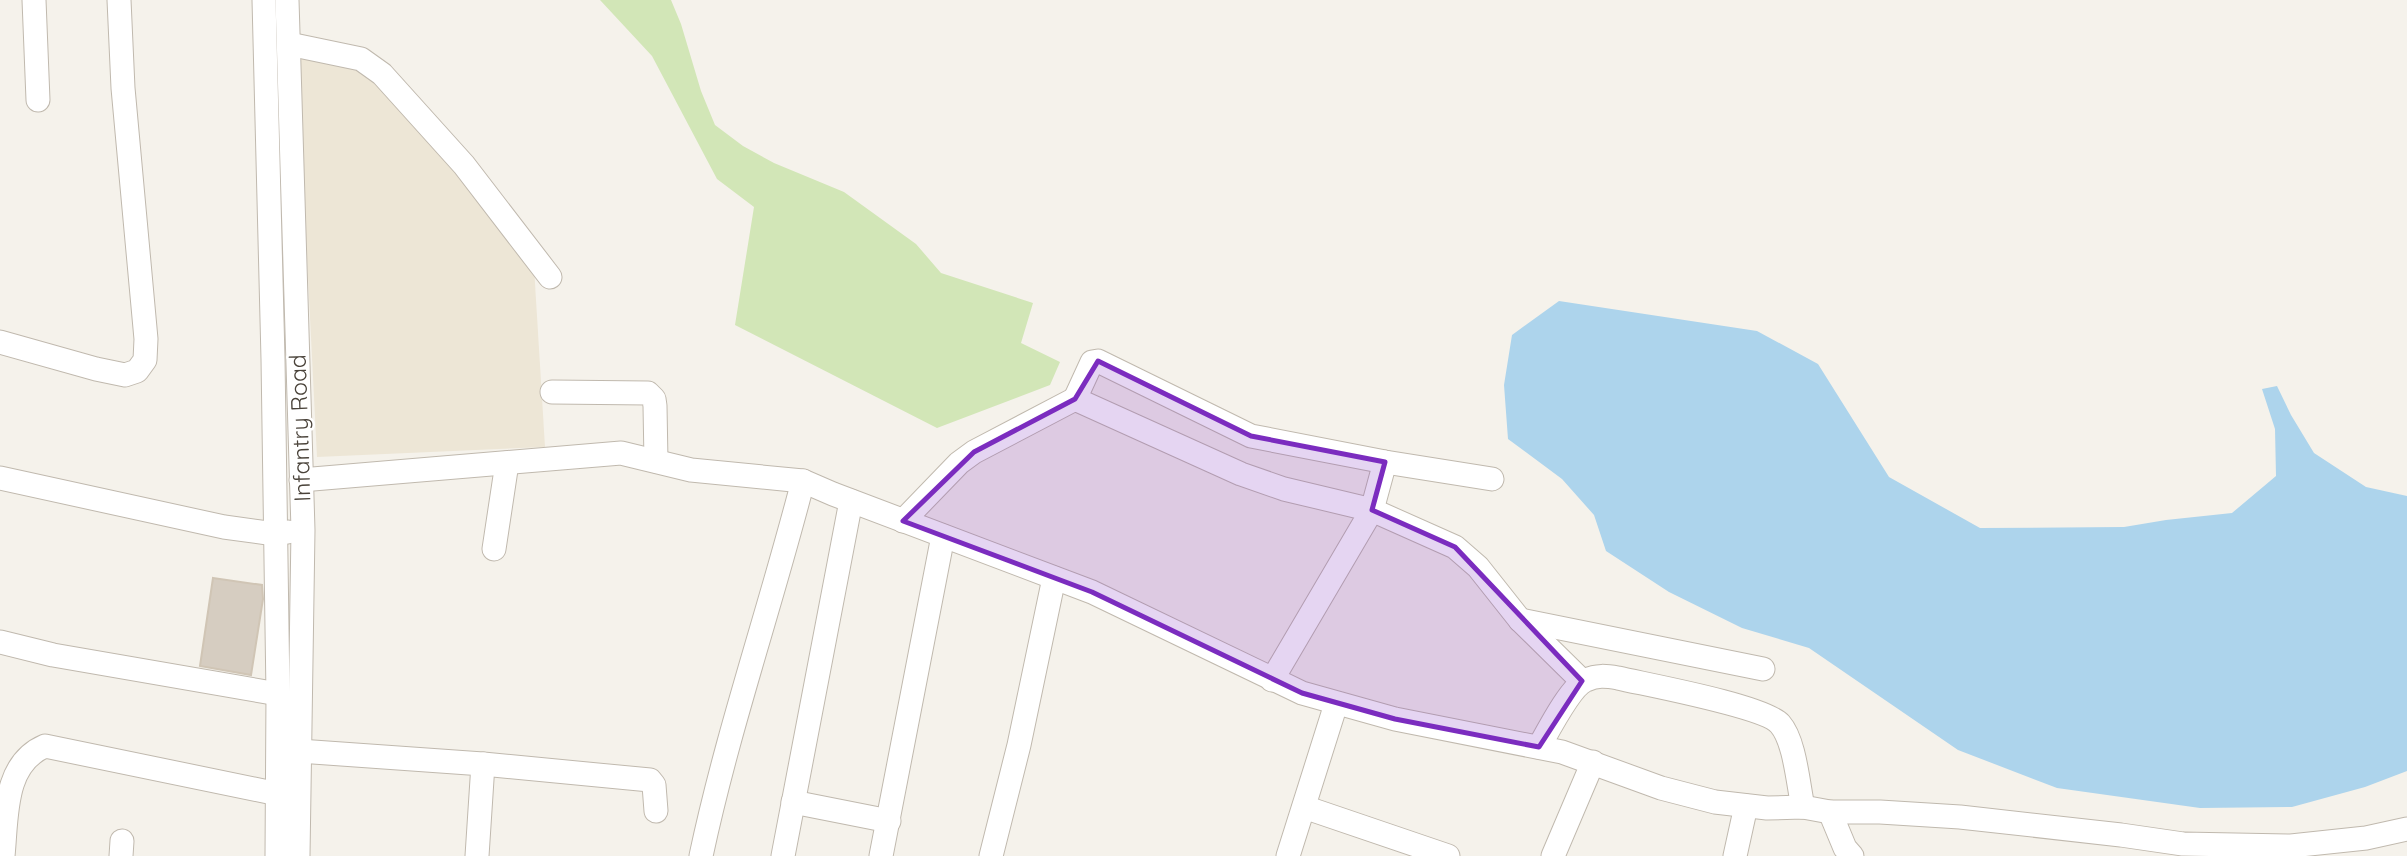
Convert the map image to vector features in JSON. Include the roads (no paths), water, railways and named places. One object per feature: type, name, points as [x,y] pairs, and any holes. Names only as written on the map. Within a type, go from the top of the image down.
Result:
[{"type":"street","points":[[34,0],[38,100]]},
{"type":"street","points":[[0,342],[125,375],[137,371],[145,360],[146,339],[123,88],[119,0]]},
{"type":"street","name":"Infantry Road","points":[[264,0],[273,359],[278,694],[277,856]]},
{"type":"street","name":"Infantry Road","points":[[293,2],[289,44],[303,530],[298,856]]},
{"type":"street","points":[[289,44],[349,56],[373,66],[464,166],[550,277]]},
{"type":"street","points":[[902,521],[959,463],[974,452],[1074,399],[1092,362],[1098,361],[1251,436],[1385,463],[1492,478]]},
{"type":"street","points":[[552,392],[648,393],[654,399],[655,406],[656,461]]},
{"type":"street","points":[[1074,399],[1241,474],[1284,489],[1371,510],[1455,547],[1478,567],[1520,620],[1582,681]]},
{"type":"street","points":[[301,480],[621,453],[691,470],[803,481],[1092,592],[1272,680],[1336,704],[1395,719],[1539,747],[1593,762],[1661,788],[1715,802],[1746,806],[1803,807],[1830,812],[1961,817],[2121,835],[2185,850],[2291,846],[2367,838],[2407,829]]},
{"type":"street","points":[[494,549],[507,463]]},
{"type":"street","points":[[1272,680],[1371,510],[1385,463]]},
{"type":"street","points":[[0,478],[137,509],[275,534],[303,530]]},
{"type":"street","points":[[701,856],[713,800],[762,622],[779,575],[803,481]]},
{"type":"street","points":[[783,856],[851,501]]},
{"type":"street","points":[[881,856],[943,536]]},
{"type":"street","points":[[991,856],[1019,745],[1054,578]]},
{"type":"street","points":[[1520,620],[1763,669]]},
{"type":"street","points":[[0,642],[53,655],[278,694]]},
{"type":"street","points":[[1539,747],[1565,702],[1582,681],[1599,675],[1618,678],[1769,715],[1787,735],[1803,807]]},
{"type":"street","points":[[1289,856],[1336,704]]},
{"type":"street","points":[[3,856],[3,818],[15,775],[33,751],[45,746],[278,794]]},
{"type":"street","points":[[299,751],[483,764],[650,780],[654,785],[656,811]]},
{"type":"street","points":[[1553,856],[1593,762]]},
{"type":"street","points":[[477,856],[483,764]]},
{"type":"street","points":[[793,802],[889,821]]},
{"type":"street","points":[[1735,856],[1746,806]]},
{"type":"street","points":[[1304,807],[1448,856]]},
{"type":"street","points":[[1830,812],[1844,848],[1852,856]]},
{"type":"water","points":[[1559,301],[1757,331],[1818,364],[1889,477],[1980,528],[2124,527],[2232,513],[2276,476],[2275,429],[2262,389],[2277,386],[2314,453],[2366,487],[2407,496],[2407,771],[2365,787],[2292,807],[2200,808],[2057,788],[1958,750],[1809,648],[1742,628],[1669,592],[1606,551],[1594,515],[1562,479],[1508,439],[1504,385],[1512,335]]}]
